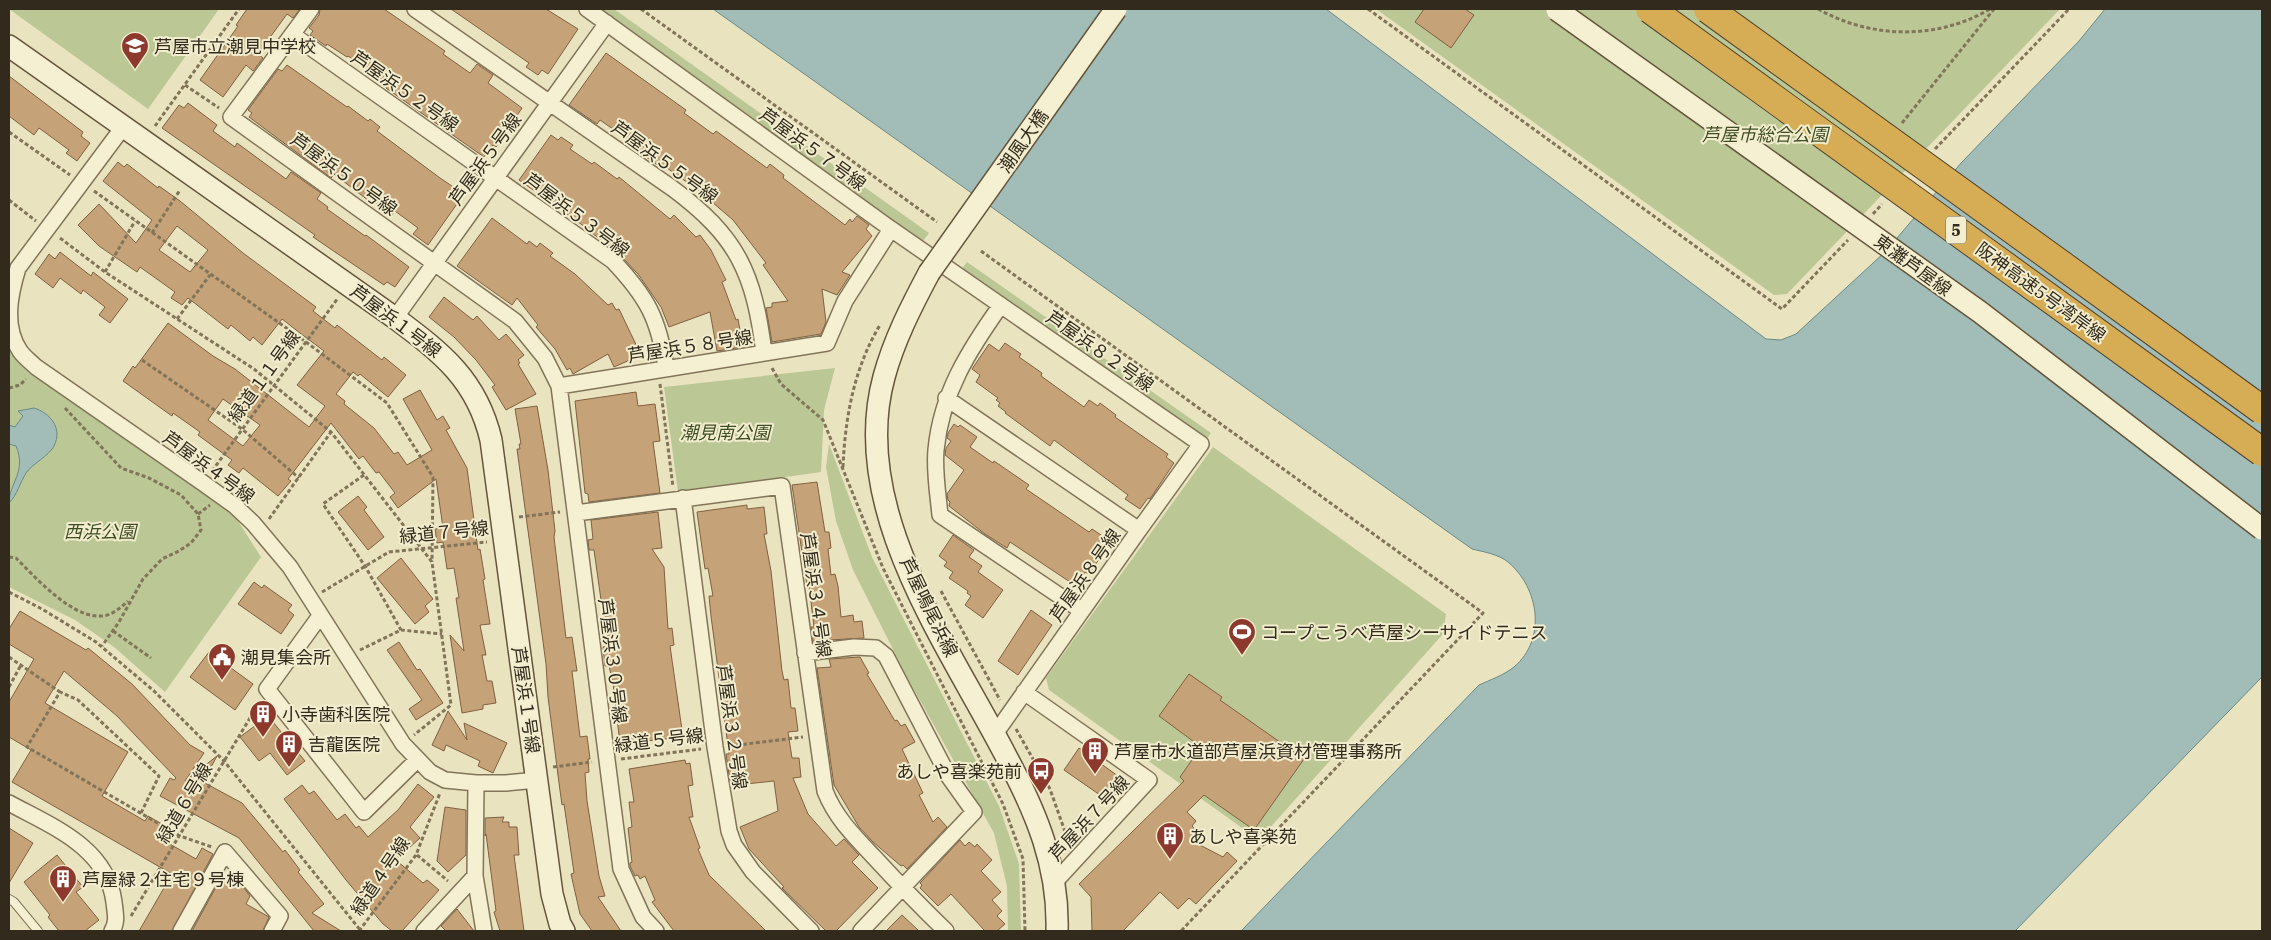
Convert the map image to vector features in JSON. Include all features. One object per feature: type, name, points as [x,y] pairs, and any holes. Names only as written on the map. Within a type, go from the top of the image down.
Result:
[{"type":"highway","name":"阪神高速5号湾岸線","points":[[1650,9],[2262,452]]},
{"type":"highway","name":"阪神高速5号湾岸線","points":[[1708,9],[2262,410]]},
{"type":"main road","name":"潮風大橋","points":[[929,273],[1116,9]]},
{"type":"main road","name":"東灘芦屋線","points":[[1556,9],[1980,312],[2262,530]]},
{"type":"main road","name":"芦屋浜１号線","points":[[9,46],[438,350],[474,394],[485,416],[489,432],[552,894],[564,931]]},
{"type":"main road","name":"芦屋鳴尾浜線","points":[[929,273],[897,337],[884,378],[876,425],[880,472],[887,510],[906,564],[927,609],[995,734],[1025,792],[1040,827],[1047,846],[1054,884],[1058,931]]},
{"type":"street","points":[[232,117],[311,9]]},
{"type":"street","name":"芦屋浜５５号線","points":[[415,9],[672,188],[712,220],[737,252],[750,283],[760,321],[764,353]]},
{"type":"street","name":"芦屋浜５７号線","points":[[587,9],[891,229]]},
{"type":"street","name":"芦屋浜５号線","points":[[395,318],[607,23]]},
{"type":"street","name":"芦屋浜５２号線","points":[[293,34],[495,178]]},
{"type":"street","name":"芦屋浜５０号線","points":[[232,117],[515,321],[545,358],[559,386]]},
{"type":"street","name":"芦屋浜４号線","points":[[124,126],[18,268],[11,290],[9,321],[19,350],[36,367],[235,506],[260,531],[290,567],[309,600],[403,744],[430,772],[445,780],[476,783],[506,783],[536,774]]},
{"type":"street","name":"芦屋浜５３号線","points":[[495,178],[613,261],[631,281],[645,299],[657,324],[662,369]]},
{"type":"street","name":"芦屋浜８２号線","points":[[891,229],[1201,444],[1140,530]]},
{"type":"street","name":"芦屋浜５８号線","points":[[559,386],[827,343],[845,301],[891,229]]},
{"type":"street","points":[[1001,305],[966,357],[946,398],[939,425],[936,452],[940,515],[1082,611]]},
{"type":"street","name":"芦屋浜３０号線","points":[[559,386],[621,869],[643,917],[656,931]]},
{"type":"street","name":"芦屋浜８号線","points":[[946,398],[1140,530],[995,734]]},
{"type":"street","name":"芦屋浜３４号線","points":[[575,511],[782,486],[825,791],[832,808],[902,888],[946,931]]},
{"type":"street","name":"芦屋浜３２号線","points":[[679,499],[715,748],[726,817],[734,845],[753,872],[812,931]]},
{"type":"street","points":[[320,616],[267,689],[364,812],[417,760]]},
{"type":"street","points":[[805,653],[854,647],[876,648],[886,656],[949,777],[974,812],[861,931]]},
{"type":"street","name":"芦屋浜７号線","points":[[1024,692],[1149,780],[1054,884]]},
{"type":"street","points":[[476,783],[475,876],[484,931]]},
{"type":"street","points":[[9,803],[68,836],[87,850],[103,869],[112,891],[114,927]]},
{"type":"street","points":[[180,931],[225,852],[280,916],[272,931]]},
{"type":"street","points":[[424,931],[475,876]]},
{"type":"lane","points":[[9,899],[14,902],[38,931]]},
{"type":"path","points":[[145,141],[239,9]]},
{"type":"path","points":[[641,9],[937,222]]},
{"type":"path","points":[[1818,9],[1851,24],[1876,30],[1902,32],[1927,31],[1953,25],[1990,9]]},
{"type":"path","points":[[1902,123],[1994,9]]},
{"type":"path","points":[[185,85],[232,117]]},
{"type":"path","points":[[9,132],[306,342],[387,403],[433,477],[432,562],[451,705],[403,744]]},
{"type":"path","points":[[152,233],[190,174]]},
{"type":"path","points":[[9,200],[106,272],[254,369],[331,432],[432,562]]},
{"type":"path","points":[[106,272],[135,221]]},
{"type":"path","points":[[981,251],[1483,613],[1181,931]]},
{"type":"path","points":[[177,319],[210,275]]},
{"type":"path","name":"緑道１１号線","points":[[203,483],[347,285]]},
{"type":"path","points":[[764,353],[781,384],[823,420],[883,568],[1003,804],[1023,859],[1025,931]]},
{"type":"path","points":[[142,360],[242,429],[299,478]]},
{"type":"path","points":[[662,369],[679,499]]},
{"type":"path","points":[[58,401],[121,468],[149,478],[181,495],[198,514],[201,530],[191,543],[162,559],[143,579],[102,646]]},
{"type":"path","points":[[260,531],[331,432]]},
{"type":"path","points":[[364,475],[323,504],[365,566],[401,630]]},
{"type":"path","name":"緑道７号線","points":[[309,600],[389,552],[432,548],[575,511]]},
{"type":"path","points":[[9,557],[16,558],[62,601],[80,611],[97,616],[114,613],[129,600]]},
{"type":"path","points":[[940,589],[1050,789],[1075,860]]},
{"type":"path","points":[[9,592],[42,608],[102,646],[154,691],[224,761],[360,931]]},
{"type":"path","points":[[113,630],[151,658]]},
{"type":"path","points":[[346,656],[401,630],[442,634]]},
{"type":"path","points":[[9,657],[60,692],[78,700],[159,776],[142,813]]},
{"type":"path","points":[[9,687],[21,665]]},
{"type":"path","name":"緑道６号線","points":[[114,927],[133,915],[267,689]]},
{"type":"path","points":[[60,692],[27,747],[180,836],[225,852]]},
{"type":"path","name":"緑道５号線","points":[[536,774],[607,760],[816,735]]},
{"type":"path","name":"緑道４号線","points":[[360,931],[416,855],[445,780]]},
{"type":"path","points":[[416,855],[461,891]]},
{"type":"green space","name":"芦屋市立潮見中学校","points":[[9,9],[219,9],[148,109]]},
{"type":"green space","points":[[598,9],[614,9],[929,233],[923,241]]},
{"type":"green space","name":"芦屋市総合公園","points":[[1376,9],[2060,9],[1787,294],[1774,295]]},
{"type":"green space","points":[[967,262],[1211,433],[1205,441],[961,270]]},
{"type":"green space","name":"西浜公園","points":[[9,339],[31,374],[233,513],[261,557],[165,692],[114,647],[75,620],[9,587]]},
{"type":"green space","name":"潮見南公園","points":[[835,368],[824,410],[821,472],[678,492],[664,387]]},
{"type":"green space","points":[[829,444],[872,557],[999,806],[1019,864],[1021,931],[1008,931],[1007,886],[994,833],[907,677],[853,570],[836,521],[826,467]]},
{"type":"green space","name":"コープこうべ芦屋シーサイドテニス","points":[[1213,447],[1446,614],[1443,634],[1259,840],[1049,690],[1046,678]]},
{"type":"water","points":[[713,9],[1326,9],[1766,339],[1781,340],[1796,334],[1885,252],[1962,162],[2079,41],[2105,9],[2262,9],[2262,677],[2015,931],[1241,931],[1479,685],[1510,670],[1524,656],[1535,628],[1535,614],[1527,585],[1519,573],[1504,559],[1472,549]]},
{"type":"water","points":[[34,408],[50,417],[56,427],[56,439],[51,450],[26,473],[9,503],[20,463],[16,446],[9,444],[9,425],[15,427],[23,416],[18,411]]},
{"type":"building","points":[[247,9],[300,9],[293,18],[287,14],[258,54],[263,58],[253,71],[246,65],[223,97],[200,80],[238,26],[236,25]]},
{"type":"building","points":[[320,9],[384,9],[445,51],[443,54],[470,73],[477,64],[493,75],[488,83],[522,108],[496,147],[493,145],[484,157],[386,88],[388,84],[348,56],[327,44],[326,46],[310,35],[313,31],[309,28],[319,15]]},
{"type":"building","points":[[451,9],[546,9],[578,29],[548,74],[542,70],[538,75],[526,67],[529,63]]},
{"type":"building","points":[[1424,9],[1465,9],[1474,15],[1451,48],[1415,22]]},
{"type":"building","points":[[606,53],[686,110],[684,113],[713,134],[716,131],[767,168],[770,164],[784,175],[783,178],[845,225],[850,219],[852,222],[857,216],[869,225],[866,229],[872,236],[842,272],[850,275],[837,295],[822,289],[826,322],[821,334],[772,342],[766,308],[772,307],[772,303],[788,301],[763,265],[766,263],[733,220],[698,190],[667,168],[665,170],[653,162],[629,144],[630,141],[600,120],[597,124],[569,105]]},
{"type":"building","points":[[287,65],[368,121],[370,119],[380,127],[377,131],[464,194],[428,245],[413,234],[418,228],[395,211],[392,215],[374,202],[373,204],[334,174],[331,178],[249,117],[252,113],[248,110],[278,69],[282,71]]},
{"type":"building","points":[[9,76],[83,132],[81,136],[90,143],[77,161],[66,153],[69,150],[39,128],[34,135],[9,116]]},
{"type":"building","points":[[188,103],[217,125],[213,131],[235,147],[237,143],[286,179],[291,172],[321,193],[317,199],[328,207],[327,209],[409,267],[395,287],[387,282],[384,285],[313,237],[315,235],[162,128],[179,105],[184,108]]},
{"type":"building","points":[[551,135],[558,140],[561,137],[573,145],[570,149],[592,164],[594,162],[617,179],[619,177],[670,219],[674,215],[696,237],[700,235],[711,250],[726,280],[722,282],[736,320],[738,319],[743,347],[717,351],[710,312],[669,327],[661,307],[638,274],[620,255],[577,221],[519,180]]},
{"type":"building","points":[[118,162],[124,167],[127,164],[158,188],[159,186],[180,201],[243,253],[316,307],[313,311],[335,328],[337,325],[382,360],[384,357],[406,375],[388,397],[360,374],[358,376],[353,372],[336,394],[345,401],[344,404],[374,428],[394,454],[398,452],[407,465],[432,450],[403,399],[420,390],[437,420],[443,416],[450,428],[446,430],[467,468],[478,550],[480,549],[485,579],[483,580],[490,624],[480,625],[486,655],[482,655],[487,681],[492,681],[496,703],[483,705],[483,709],[462,713],[450,635],[464,651],[456,598],[459,598],[454,568],[447,569],[443,542],[437,543],[435,529],[443,528],[436,479],[398,508],[390,497],[395,493],[379,472],[376,473],[363,456],[359,459],[331,423],[288,479],[291,481],[278,496],[243,468],[239,473],[228,465],[232,460],[198,435],[200,432],[173,413],[172,416],[123,381],[133,366],[135,368],[168,323],[213,356],[235,369],[309,427],[325,406],[297,385],[324,351],[282,319],[262,345],[253,337],[250,341],[231,325],[228,329],[188,298],[182,305],[171,298],[175,292],[140,267],[137,272],[99,246],[78,225],[99,204],[136,243],[152,220],[103,181]],"holes":[[[177,226],[208,250],[190,272],[159,250]],[[223,399],[260,425],[243,446],[208,420]]]},
{"type":"building","points":[[492,218],[527,244],[529,241],[537,247],[540,243],[553,253],[550,256],[575,274],[608,305],[612,303],[616,310],[619,309],[641,355],[614,367],[608,354],[573,374],[570,368],[567,370],[555,349],[536,327],[538,325],[517,298],[512,305],[457,266]]},
{"type":"building","points":[[60,252],[91,276],[93,272],[128,299],[110,323],[99,315],[105,307],[83,290],[81,294],[60,278],[53,288],[35,274],[49,254],[55,259]]},
{"type":"building","points":[[444,297],[473,320],[477,316],[499,340],[506,334],[524,355],[518,360],[520,363],[518,364],[536,394],[506,410],[492,387],[495,385],[476,360],[454,337],[429,317]]},
{"type":"building","points":[[1005,343],[1021,354],[1019,357],[1042,373],[1041,376],[1084,407],[1089,400],[1098,406],[1100,403],[1116,415],[1115,417],[1168,454],[1166,457],[1174,463],[1150,499],[1148,498],[1140,509],[1125,499],[1128,495],[1054,440],[1050,446],[1005,413],[998,406],[1000,403],[996,400],[998,398],[976,382],[980,375],[972,369],[989,344],[999,351]]},
{"type":"building","points":[[636,392],[638,406],[655,404],[660,441],[653,442],[660,493],[589,502],[588,494],[585,493],[575,401]]},
{"type":"building","points":[[537,406],[548,470],[566,638],[572,637],[577,671],[572,671],[580,737],[587,736],[590,759],[588,759],[589,772],[585,773],[587,801],[599,876],[605,896],[598,897],[621,931],[592,931],[580,914],[571,874],[574,873],[559,783],[548,697],[546,664],[517,449],[520,449],[519,444],[521,444],[515,409]]},
{"type":"building","points":[[954,424],[958,427],[960,425],[977,437],[970,447],[1029,485],[1026,489],[1089,532],[1092,529],[1104,537],[1100,542],[1107,547],[1089,574],[1085,572],[1076,586],[1010,542],[1007,548],[985,534],[949,506],[950,502],[947,494],[964,470],[945,455],[946,448],[951,441],[947,438],[948,433]]},
{"type":"building","points":[[817,482],[825,532],[829,532],[831,548],[828,549],[831,575],[835,574],[838,586],[841,617],[853,615],[854,622],[862,621],[864,638],[813,641],[811,627],[814,627],[809,586],[807,586],[792,485]]},
{"type":"building","points":[[358,496],[367,507],[364,510],[384,537],[368,550],[338,512]]},
{"type":"building","points":[[747,505],[747,509],[764,507],[767,534],[764,534],[771,571],[782,671],[784,680],[788,679],[791,708],[795,708],[798,731],[788,732],[792,758],[799,758],[801,777],[793,778],[808,814],[836,846],[844,839],[859,855],[852,862],[878,888],[836,931],[826,931],[782,888],[784,887],[749,849],[740,827],[778,811],[774,781],[746,784],[746,779],[730,781],[726,754],[729,754],[709,596],[713,596],[708,568],[705,569],[697,512]]},
{"type":"building","points":[[658,512],[662,548],[652,549],[664,567],[668,629],[672,628],[674,645],[670,646],[683,737],[620,744],[613,683],[609,666],[605,666],[603,647],[609,646],[604,607],[602,607],[594,550],[589,550],[588,540],[593,539],[591,520]]},
{"type":"building","points":[[953,535],[974,550],[969,557],[982,566],[978,572],[1003,590],[983,618],[965,605],[971,596],[967,593],[968,591],[949,578],[953,572],[944,566],[947,562],[939,556]]},
{"type":"building","points":[[401,558],[433,599],[425,606],[429,612],[415,624],[377,578]]},
{"type":"building","points":[[254,582],[262,588],[264,585],[292,605],[288,610],[294,615],[281,634],[238,604]]},
{"type":"building","points":[[1031,610],[1052,625],[1018,675],[998,661]]},
{"type":"building","points":[[20,611],[86,650],[88,648],[132,684],[190,745],[204,753],[185,781],[217,756],[203,782],[242,803],[283,852],[285,850],[300,870],[298,872],[324,904],[312,913],[341,931],[314,931],[239,838],[160,796],[170,778],[174,780],[176,778],[117,716],[64,671],[45,703],[128,752],[102,796],[145,821],[148,816],[174,831],[168,843],[196,859],[202,848],[213,854],[172,931],[139,931],[172,874],[12,782],[31,750],[9,737],[9,702],[34,659],[9,644],[9,629]]},
{"type":"building","points":[[399,642],[417,670],[420,669],[443,703],[416,720],[409,709],[422,700],[387,650]]},
{"type":"building","name":"潮見集会所","points":[[209,652],[253,684],[235,710],[190,677]]},
{"type":"building","points":[[860,657],[869,673],[867,674],[895,721],[897,720],[901,726],[905,724],[915,742],[902,749],[923,793],[919,795],[933,822],[938,817],[947,827],[907,869],[873,842],[859,827],[834,785],[817,668],[831,667],[829,659]]},
{"type":"building","points":[[1189,674],[1222,697],[1220,700],[1304,759],[1254,830],[1204,795],[1187,812],[1196,821],[1192,826],[1204,838],[1198,844],[1223,857],[1227,852],[1237,861],[1196,904],[1189,898],[1178,909],[1160,892],[1123,931],[1092,931],[1091,897],[1079,884],[1184,781],[1180,777],[1201,747],[1159,716]]},
{"type":"building","points":[[448,711],[467,740],[464,723],[507,743],[493,773],[478,766],[480,761],[446,745],[444,751],[432,745]]},
{"type":"building","name":"小寺歯科医院","points":[[268,716],[305,761],[287,775],[270,753],[259,761],[240,737]]},
{"type":"building","name":"芦屋市水道部芦屋浜資材管理事務所","points":[[1079,748],[1125,781],[1110,802],[1064,770]]},
{"type":"building","points":[[685,760],[686,764],[690,763],[693,785],[688,786],[693,817],[689,817],[700,848],[698,849],[709,875],[766,931],[674,931],[652,902],[655,900],[645,876],[640,879],[638,875],[635,876],[630,866],[632,862],[628,828],[632,827],[629,802],[634,802],[629,769]]},
{"type":"building","points":[[418,784],[434,797],[410,827],[420,838],[396,860],[423,883],[427,880],[439,890],[402,931],[392,931],[383,924],[346,880],[284,799],[302,785],[309,794],[314,791],[337,820],[345,814],[356,828],[359,826],[368,837],[398,810]]},
{"type":"building","points":[[445,807],[466,810],[466,855],[448,872],[437,861]]},
{"type":"building","points":[[504,817],[502,822],[509,822],[509,827],[517,827],[519,855],[514,855],[524,931],[500,931],[494,912],[496,911],[486,834],[485,836],[485,818]]},
{"type":"building","points":[[9,828],[33,843],[9,883]]},
{"type":"building","points":[[960,840],[965,846],[969,842],[975,847],[977,844],[992,860],[981,871],[1001,892],[992,900],[1002,911],[997,916],[1005,924],[997,931],[985,931],[951,894],[938,906],[920,888],[922,885],[920,883]]},
{"type":"building","name":"芦屋緑２住宅９号棟","points":[[57,855],[83,887],[76,892],[99,920],[85,931],[59,931],[48,917],[50,915],[24,882]]},
{"type":"building","points":[[222,876],[244,888],[250,896],[246,904],[269,917],[263,931],[192,931]]},
{"type":"building","points":[[457,909],[474,931],[446,931],[441,926]]},
{"type":"building","points":[[902,915],[919,931],[886,931]]},
{"type":"place","name":"芦屋市立潮見中学校","points":[[135,70]]},
{"type":"place","name":"コープこうべ芦屋シーサイドテニス","points":[[1242,656]]},
{"type":"place","name":"潮見集会所","points":[[222,681]]},
{"type":"place","name":"小寺歯科医院","points":[[263,738]]},
{"type":"place","name":"吉龍医院","points":[[289,768]]},
{"type":"place","name":"芦屋市水道部芦屋浜資材管理事務所","points":[[1095,775]]},
{"type":"place","name":"あしや喜楽苑前","points":[[1041,795]]},
{"type":"place","name":"あしや喜楽苑","points":[[1170,860]]},
{"type":"place","name":"芦屋緑２住宅９号棟","points":[[63,903]]}]
